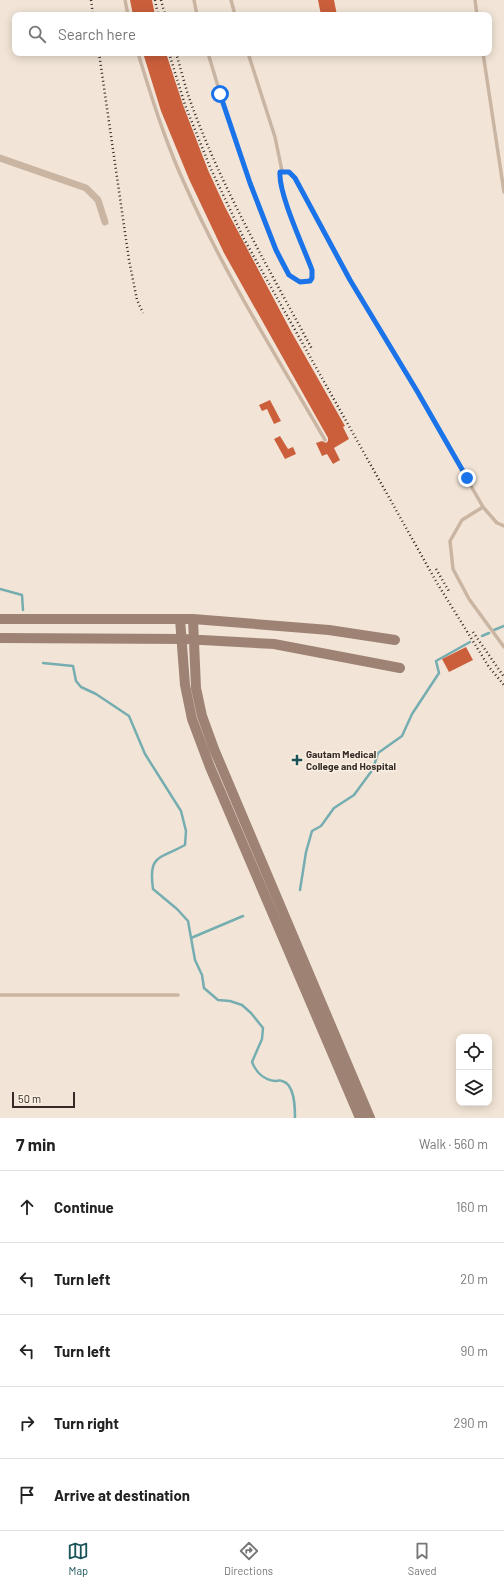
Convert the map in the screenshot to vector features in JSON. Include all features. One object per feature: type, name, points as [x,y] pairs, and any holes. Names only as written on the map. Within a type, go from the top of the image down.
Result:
[{"type":"street","points":[[0,158],[86,188],[98,200],[105,222]]},
{"type":"street","points":[[0,618],[193,619],[329,630],[395,640]]},
{"type":"street","points":[[180,619],[186,685],[192,719],[210,768],[360,1118]]},
{"type":"street","points":[[193,619],[196,688],[202,716],[214,748],[370,1118]]},
{"type":"street","points":[[0,638],[182,639],[274,644],[400,668]]},
{"type":"lane","points":[[125,0],[127,12]]},
{"type":"lane","points":[[194,0],[196,12]]},
{"type":"lane","points":[[231,0],[234,12]]},
{"type":"lane","points":[[475,0],[477,12]]},
{"type":"lane","points":[[139,56],[157,114],[186,187],[219,256],[325,440]]},
{"type":"lane","points":[[209,56],[250,183],[276,250],[289,275],[300,282],[310,281],[312,278],[312,270],[283,194],[279,179],[280,172],[282,171],[275,137],[249,56]]},
{"type":"lane","points":[[483,56],[504,192]]},
{"type":"lane","points":[[282,171],[289,172],[295,178],[350,280],[417,391],[483,507],[497,523],[504,526]]},
{"type":"lane","points":[[483,507],[462,520],[450,541],[453,569],[469,599],[504,647]]},
{"type":"lane","points":[[0,995],[178,995]]},
{"type":"building","points":[[130,0],[152,0],[154,12],[132,12]]},
{"type":"building","points":[[318,0],[334,0],[336,12],[320,12]]},
{"type":"building","points":[[144,56],[167,56],[183,105],[208,170],[225,207],[292,333],[345,426],[343,427],[349,439],[334,448],[340,460],[333,464],[327,454],[322,456],[316,443],[322,441],[326,443],[328,438],[224,253],[189,179],[161,111]]},
{"type":"building","points":[[270,400],[281,421],[274,424],[267,409],[262,411],[259,405]]},
{"type":"building","points":[[280,436],[288,449],[293,447],[296,454],[285,459],[274,439]]},
{"type":"building","points":[[466,647],[473,660],[449,672],[442,659]]},
{"type":"waterway","points":[[0,589],[22,595],[23,610]]},
{"type":"waterway","points":[[494,630],[504,626]]},
{"type":"waterway","points":[[482,636],[489,633]]},
{"type":"waterway","points":[[300,890],[306,852],[312,831],[321,826],[334,808],[354,795],[373,769],[378,753],[402,736],[412,714],[439,673],[436,661],[470,642]]},
{"type":"waterway","points":[[43,663],[73,666],[76,681],[81,687],[96,694],[129,716],[145,754],[181,811],[186,831],[185,845],[163,856],[154,863],[152,869],[153,889],[177,909],[188,921],[195,960],[202,975],[204,988],[218,1000],[230,1001],[242,1005],[251,1013],[263,1028],[262,1039],[252,1062],[258,1072],[267,1079],[282,1081],[290,1087],[295,1108],[295,1118]]},
{"type":"waterway","points":[[191,938],[243,916]]},
{"type":"railway","points":[[91,0],[93,12]]},
{"type":"railway","points":[[155,0],[157,12]]},
{"type":"railway","points":[[161,0],[164,12]]},
{"type":"railway","points":[[99,56],[129,260],[137,300],[143,313]]},
{"type":"railway","points":[[170,56],[185,105],[210,167],[244,239],[437,583],[489,667],[504,685]]},
{"type":"railway","points":[[177,56],[191,103],[217,166],[263,259],[312,349]]},
{"type":"railway","points":[[436,569],[450,593]]},
{"type":"railway","points":[[473,632],[504,677]]},
{"type":"place","name":"Gautam Medical College and Hospital","points":[[297,760]]},
{"type":"route","points":[[220,94],[250,183],[276,250],[289,275],[300,282],[310,281],[312,278],[312,270],[283,194],[279,179],[280,172],[282,171],[289,172],[295,178],[350,280],[417,391],[467,478]]}]
